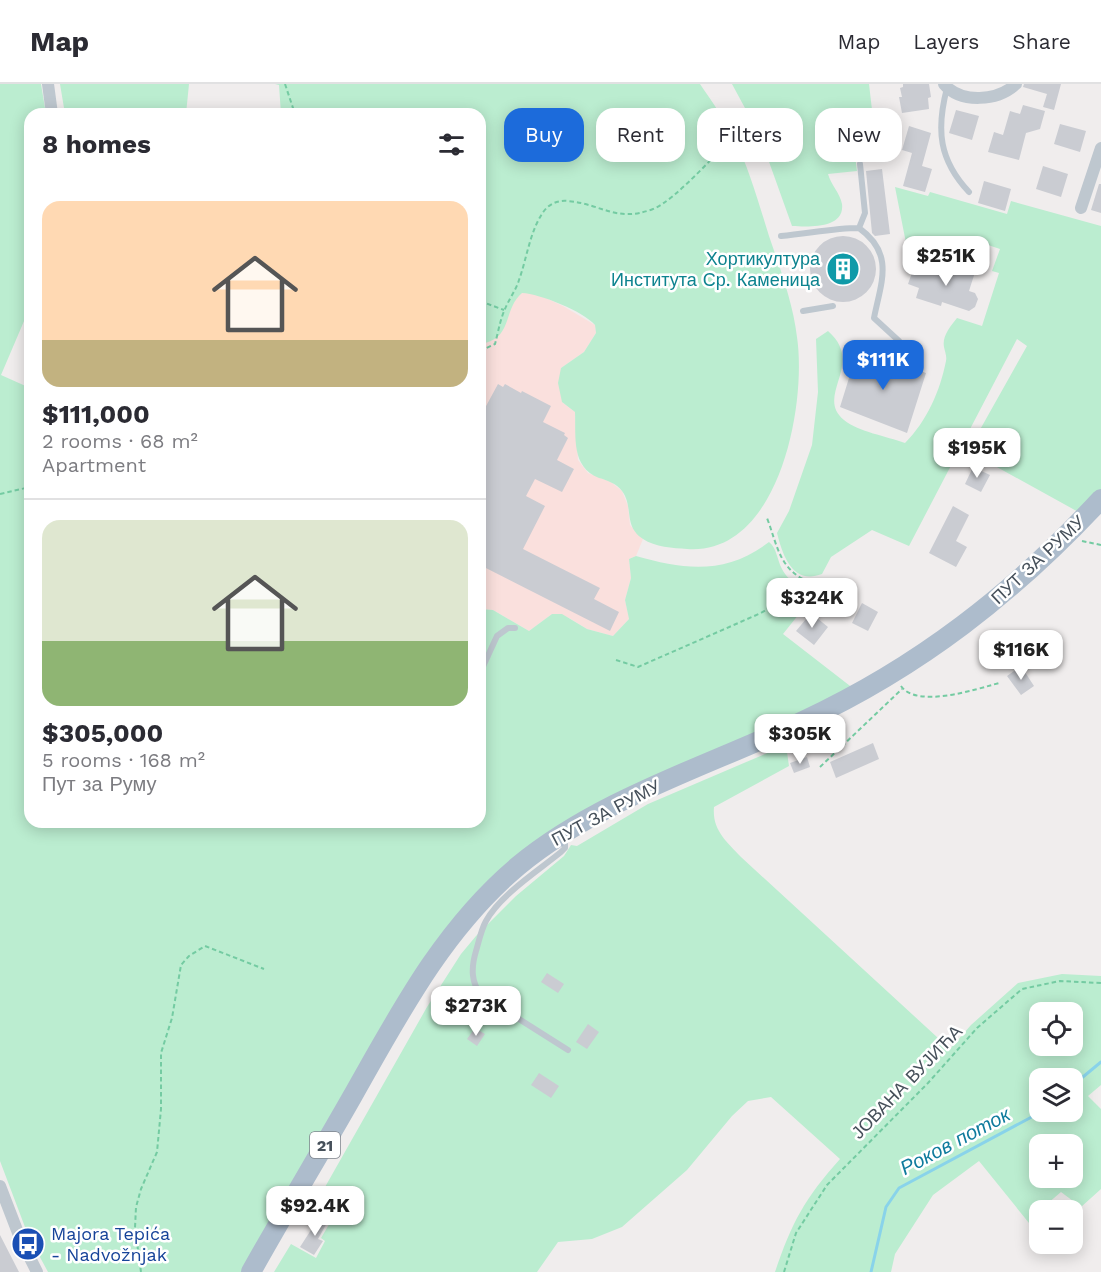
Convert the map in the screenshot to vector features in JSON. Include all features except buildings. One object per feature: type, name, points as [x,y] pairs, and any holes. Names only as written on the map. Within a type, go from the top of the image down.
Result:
[{"type":"main road","name":"ПУТ ЗА РУМУ","points":[[251,1272],[397,1017],[436,956],[465,918],[496,886],[527,859],[566,832],[650,788],[898,681],[1024,577],[1101,499]]},
{"type":"street","points":[[48,84],[51,108]]},
{"type":"street","points":[[946,86],[956,93],[978,98],[997,96],[1016,84]]},
{"type":"street","points":[[1081,208],[1101,148]]},
{"type":"street","points":[[0,1186],[20,1238],[37,1272]]},
{"type":"lane","points":[[946,86],[942,117],[945,156],[949,168],[969,192]]},
{"type":"lane","points":[[859,228],[865,213],[860,164]]},
{"type":"lane","points":[[781,236],[818,234],[840,228],[859,228],[874,243],[882,258],[884,272],[874,318],[899,341]]},
{"type":"lane","points":[[803,311],[833,306]]},
{"type":"lane","points":[[486,660],[497,636],[508,628],[515,628]]},
{"type":"lane","points":[[566,832],[565,848],[512,892],[489,915],[480,936],[472,972],[475,987],[481,995],[568,1050]]},
{"type":"path","points":[[285,84],[294,108]]},
{"type":"path","points":[[486,348],[495,344],[504,310],[519,282],[537,224],[545,210],[554,202],[567,201],[588,205],[613,214],[635,214],[655,208],[673,196],[708,162]]},
{"type":"path","points":[[486,302],[504,310]]},
{"type":"path","points":[[0,494],[24,489]]},
{"type":"path","points":[[616,660],[638,667],[761,613],[812,583],[796,577],[785,566],[766,518]]},
{"type":"path","points":[[1070,532],[1082,540],[1101,546]]},
{"type":"path","points":[[820,767],[898,681],[920,696],[936,697],[999,684]]},
{"type":"path","points":[[141,1272],[135,1228],[136,1207],[157,1152],[161,1109],[161,1053],[172,1018],[181,965],[195,951],[205,946],[264,969]]},
{"type":"path","name":"ЈОВАНА ВУЈИЋА","points":[[784,1272],[796,1233],[827,1185],[928,1083],[977,1028],[1022,989],[1060,981],[1101,983]]},
{"type":"shaded area","points":[[486,270],[563,306],[595,325],[596,333],[584,352],[561,368],[562,402],[575,412],[578,460],[588,473],[611,482],[622,491],[628,506],[630,525],[643,539],[636,556],[629,559],[631,578],[625,600],[629,619],[613,636],[587,629],[569,618],[552,614],[529,631],[493,610],[486,609]]},
{"type":"green space","points":[[0,84],[41,84],[45,108],[24,108],[24,321],[1,375],[24,385],[24,828],[486,828],[486,609],[493,610],[529,631],[552,614],[562,614],[587,629],[613,636],[629,619],[625,600],[631,578],[629,559],[636,556],[671,564],[705,567],[737,560],[769,542],[774,547],[785,575],[803,590],[807,604],[783,634],[854,689],[495,876],[244,1272],[48,1272],[28,1235],[0,1161]]},
{"type":"green space","points":[[60,84],[189,84],[187,108],[64,108]]},
{"type":"green space","points":[[275,84],[700,84],[716,108],[697,108],[697,162],[744,162],[786,286],[797,337],[799,366],[797,400],[791,436],[780,471],[765,503],[744,528],[719,545],[687,549],[653,544],[643,539],[633,528],[626,497],[620,489],[590,473],[584,467],[577,450],[575,412],[562,402],[558,383],[561,368],[584,352],[596,333],[595,325],[581,314],[539,296],[522,293],[512,307],[503,330],[498,336],[486,342],[486,108],[281,108],[279,85]]},
{"type":"green space","points":[[732,84],[869,84],[872,108],[815,108],[815,162],[856,162],[857,171],[828,174],[842,204],[838,218],[824,225],[792,226],[769,162],[803,162],[803,108],[745,108]]},
{"type":"green space","points":[[895,187],[928,196],[930,192],[1007,214],[1011,201],[1101,226],[1101,494],[1082,514],[968,451],[1027,346],[1017,339],[909,546],[872,530],[831,557],[822,574],[804,576],[791,567],[782,551],[777,533],[789,511],[812,445],[818,392],[816,339],[828,331],[838,343],[842,355],[842,367],[834,401],[836,411],[844,420],[865,431],[905,443],[920,425],[936,394],[946,361],[944,339],[947,332],[957,318],[982,326],[999,273],[992,271],[1000,249],[979,242],[973,262],[906,243]]},
{"type":"green space","points":[[786,745],[789,766],[714,807],[718,829],[741,857],[950,1049],[971,1025],[1018,983],[1062,974],[1101,976],[1101,1085],[1088,1096],[1101,1109],[1101,1189],[1083,1205],[1083,1200],[1072,1200],[1061,1192],[1052,1200],[1029,1200],[1029,1223],[979,1161],[933,1195],[895,1254],[891,1272],[775,1272],[787,1239],[801,1211],[817,1186],[840,1159],[771,1097],[748,1101],[732,1116],[687,1170],[622,1227],[592,1239],[558,1242],[537,1272],[274,1272],[291,1244],[316,1258],[325,1241],[321,1238],[331,1221],[312,1210],[427,1007],[461,954],[516,896],[564,856],[571,845],[577,846],[648,804]]},
{"type":"waterway","name":"Роков поток","points":[[1083,1077],[1101,1062]]},
{"type":"waterway","name":"Роков поток","points":[[871,1272],[886,1207],[899,1188],[1029,1118]]},
{"type":"place","name":"Хортикултура Института Ср. Каменица","points":[[843,269]]},
{"type":"place","name":"Majora Tepića - Nadvožnjak","points":[[28,1244]]}]
